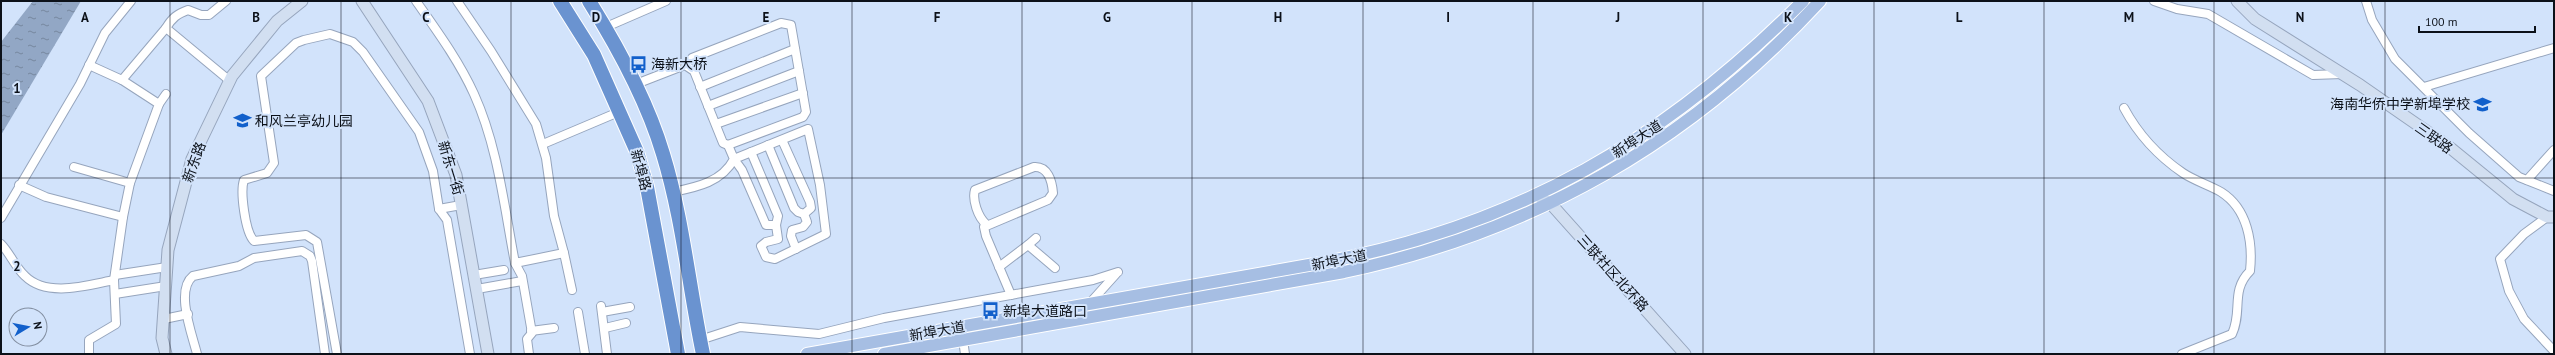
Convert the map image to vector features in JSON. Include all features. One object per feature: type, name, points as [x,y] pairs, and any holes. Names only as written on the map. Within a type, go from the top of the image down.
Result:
[{"type":"highway","name":"新埠路","points":[[560,1],[594,55],[621,111],[634,144],[645,180],[677,352]]},
{"type":"highway","name":"新埠路","points":[[589,1],[606,27],[636,84],[663,154],[673,192],[701,347],[708,354]]},
{"type":"main road","name":"新埠大道","points":[[807,354],[1326,262],[1397,247],[1472,223],[1537,195],[1593,167],[1664,122],[1736,64],[1803,1]]},
{"type":"main road","name":"新埠大道","points":[[884,354],[1388,263],[1466,239],[1551,204],[1615,170],[1687,122],[1766,55],[1820,1]]},
{"type":"street","points":[[1,218],[89,65],[108,27],[131,1]]},
{"type":"street","points":[[122,80],[166,28],[172,18],[188,10],[201,15],[209,15],[226,1]]},
{"type":"street","name":"新东路","points":[[166,354],[162,338],[168,250],[192,160],[230,81],[277,21],[302,1]]},
{"type":"street","name":"新东一街","points":[[362,1],[428,101],[456,175],[488,354]]},
{"type":"street","points":[[416,1],[461,68],[480,108],[496,162],[514,263],[522,281],[531,331],[526,339],[529,354]]},
{"type":"street","points":[[457,1],[505,73],[536,124],[543,144],[554,216],[572,290]]},
{"type":"street","points":[[606,27],[666,1]]},
{"type":"street","points":[[2154,1],[2177,9],[2208,14],[2313,75],[2342,74]]},
{"type":"street","name":"三联路","points":[[2237,1],[2255,19],[2342,74],[2448,146],[2513,199],[2550,217]]},
{"type":"street","points":[[2366,1],[2372,20],[2395,59],[2469,133],[2519,177],[2554,191]]},
{"type":"street","points":[[636,84],[685,65],[692,58],[781,22],[791,25],[806,112],[803,116],[728,145]]},
{"type":"street","points":[[166,28],[230,81]]},
{"type":"street","points":[[337,354],[317,242],[306,235],[257,241],[252,239],[248,228],[241,188],[244,180],[267,173],[274,163],[261,76],[296,44],[304,40],[330,34],[353,42],[363,52],[419,132],[433,171],[439,209],[447,220],[470,354]]},
{"type":"street","points":[[700,87],[795,48]]},
{"type":"street","points":[[2424,87],[2554,48]]},
{"type":"street","points":[[89,65],[122,80],[159,104]]},
{"type":"street","points":[[685,65],[694,71],[723,142],[728,145],[734,159],[742,170],[766,225],[776,225]]},
{"type":"street","points":[[708,106],[799,71]]},
{"type":"street","points":[[89,354],[89,340],[116,324],[115,278],[123,217],[130,183],[159,104],[166,94]]},
{"type":"street","points":[[716,124],[803,94]]},
{"type":"street","points":[[2124,108],[2134,127],[2163,156],[2183,173],[2222,193],[2246,222],[2250,236],[2250,271],[2243,278],[2238,290],[2236,325],[2232,334],[2182,354]]},
{"type":"street","points":[[543,144],[621,111]]},
{"type":"street","points":[[673,192],[719,177],[728,171],[734,159],[751,152],[768,145],[808,130],[820,185],[826,234],[775,258],[770,259],[763,254],[761,246],[763,243],[775,241],[779,237],[776,225],[778,216],[751,152]]},
{"type":"street","points":[[782,140],[810,202],[811,208],[804,214]]},
{"type":"street","points":[[768,145],[794,208],[798,212],[804,214],[807,219],[806,225],[795,228],[791,233],[796,248]]},
{"type":"street","points":[[2527,180],[2554,150]]},
{"type":"street","points":[[1034,166],[1043,168],[1046,171],[1053,193],[1048,200],[986,224],[982,220],[973,196],[975,190],[1034,166]]},
{"type":"street","points":[[74,167],[130,183]]},
{"type":"street","points":[[19,185],[46,197],[123,217]]},
{"type":"street","name":"三联社区北环路","points":[[1537,195],[1551,204],[1685,354]]},
{"type":"street","points":[[439,209],[461,205]]},
{"type":"street","points":[[2550,217],[2524,234],[2500,259],[2509,291],[2524,319],[2554,351]]},
{"type":"street","points":[[986,224],[984,226],[986,236],[1011,295]]},
{"type":"street","points":[[999,267],[1036,238]]},
{"type":"street","points":[[1,244],[25,276],[43,285],[61,288],[167,267]]},
{"type":"street","points":[[1028,245],[1055,268]]},
{"type":"street","points":[[197,354],[188,314],[185,286],[193,276],[239,266],[254,258],[302,251],[312,261],[325,354]]},
{"type":"street","points":[[514,263],[564,253]]},
{"type":"street","points":[[474,275],[504,270]]},
{"type":"street","points":[[701,347],[740,328],[819,334],[884,318],[1093,280],[1118,272],[1105,284],[1089,305]]},
{"type":"street","points":[[477,290],[522,281]]},
{"type":"street","points":[[115,294],[166,286]]},
{"type":"street","points":[[607,354],[601,309],[630,307]]},
{"type":"street","points":[[578,312],[586,354]]},
{"type":"street","points":[[164,319],[188,314]]},
{"type":"street","points":[[604,328],[626,324]]},
{"type":"street","points":[[531,331],[554,328]]},
{"type":"street","points":[[963,340],[965,354]]},
{"type":"water","points":[[33,1],[81,1],[1,135],[1,42]]},
{"type":"place","name":"海新大桥","points":[[638,64]]},
{"type":"place","name":"海南华侨中学新埠学校","points":[[2483,104]]},
{"type":"place","name":"和风兰亭幼儿园","points":[[242,121]]},
{"type":"place","name":"新埠大道路口","points":[[990,311]]}]
